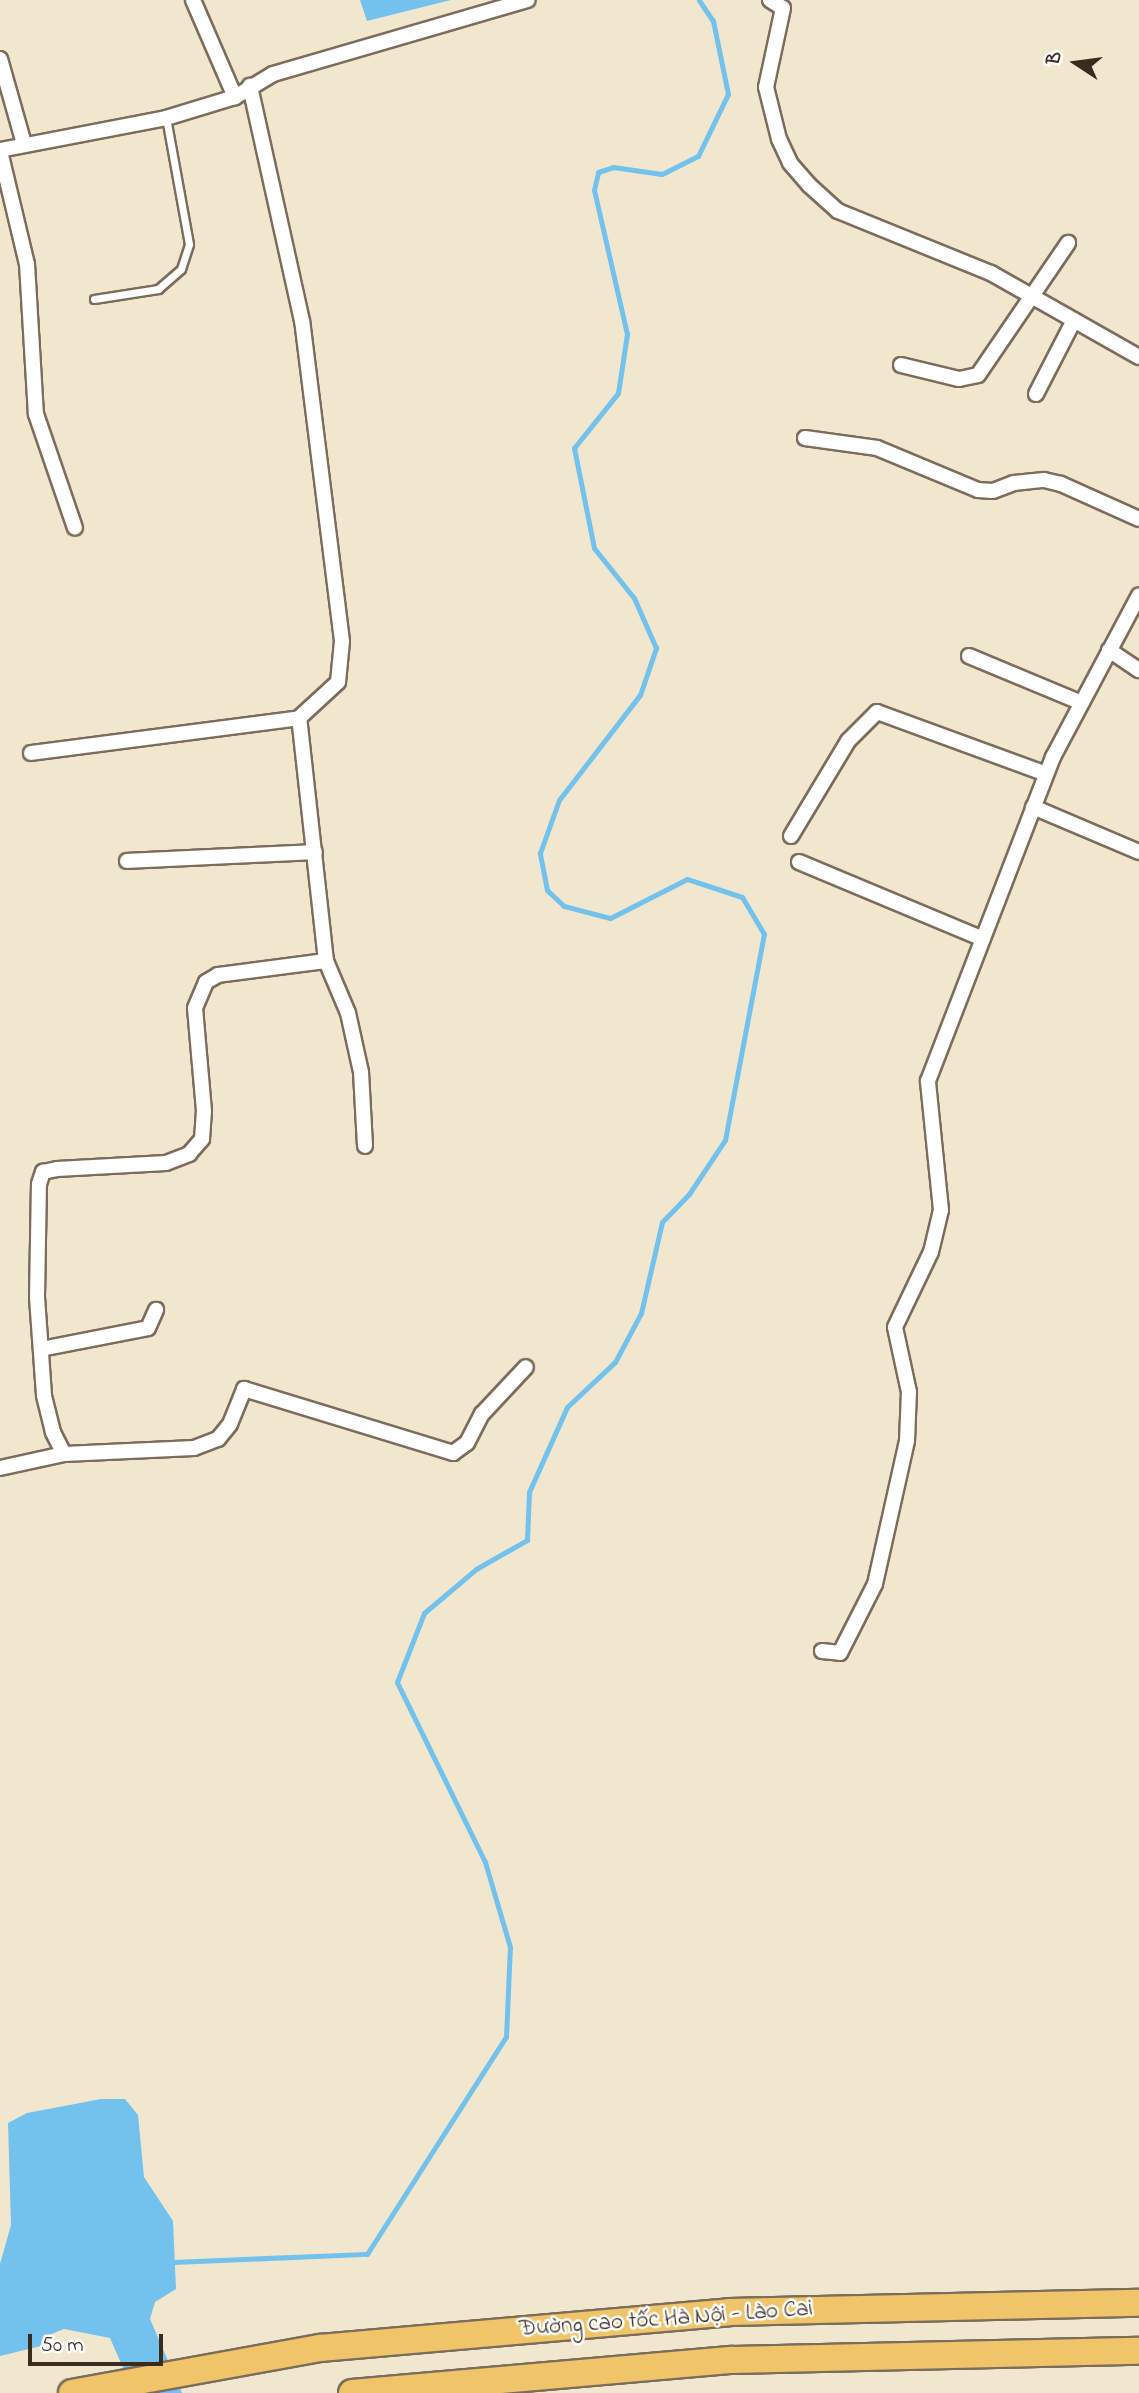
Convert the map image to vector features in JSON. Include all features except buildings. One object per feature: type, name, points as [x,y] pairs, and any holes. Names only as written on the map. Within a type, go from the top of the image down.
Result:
[{"type":"highway","name":"Đường cao tốc Hà Nội - Lào Cai","points":[[72,2393],[320,2348],[729,2312],[1139,2303]]},
{"type":"highway","name":"Đường cao tốc Hà Nội - Lào Cai","points":[[352,2393],[733,2360],[1139,2351]]},
{"type":"street","points":[[192,0],[235,97]]},
{"type":"street","points":[[75,528],[36,414],[27,264],[0,150],[166,118],[235,97],[273,74],[527,0]]},
{"type":"street","points":[[770,0],[783,8],[766,87],[779,139],[790,163],[809,185],[838,211],[991,273],[1139,357]]},
{"type":"street","points":[[0,59],[24,144]]},
{"type":"street","points":[[31,753],[299,718],[338,682],[342,641],[302,321],[250,86]]},
{"type":"street","points":[[901,365],[959,379],[978,375],[1030,295],[1068,243]]},
{"type":"street","points":[[1036,394],[1073,320]]},
{"type":"street","points":[[805,438],[877,448],[978,490],[993,491],[1014,483],[1044,480],[1061,484],[1139,519]]},
{"type":"street","points":[[822,1651],[836,1655],[843,1649],[863,1612],[881,1564],[911,1411],[895,1327],[931,1252],[942,1210],[929,1081],[1046,774],[1139,595]]},
{"type":"street","points":[[1109,650],[1139,670]]},
{"type":"street","points":[[969,656],[1082,703]]},
{"type":"street","points":[[792,836],[848,741],[877,712],[1046,774]]},
{"type":"street","points":[[299,718],[326,961],[348,1013],[361,1072],[365,1146]]},
{"type":"street","points":[[1033,807],[1139,852]]},
{"type":"street","points":[[127,861],[315,852]]},
{"type":"street","points":[[799,862],[983,939]]},
{"type":"street","points":[[64,1454],[53,1433],[44,1395],[36,1200],[43,1172],[166,1163],[189,1154],[202,1139],[204,1111],[195,1008],[206,982],[218,975],[326,961]]},
{"type":"street","points":[[41,1349],[148,1328],[156,1310]]},
{"type":"street","points":[[0,1468],[64,1454],[194,1448],[218,1439],[230,1424],[244,1389],[453,1453],[467,1443],[482,1414],[526,1367]]},
{"type":"lane","points":[[94,299],[158,289],[181,269],[189,244],[166,118]]},
{"type":"water","points":[[360,0],[451,0],[367,21]]},
{"type":"water","points":[[101,2099],[125,2099],[138,2115],[144,2177],[173,2221],[176,2289],[155,2302],[150,2319],[182,2393],[134,2393],[110,2338],[64,2329],[49,2335],[41,2346],[0,2356],[0,2264],[11,2225],[8,2123],[27,2113]]},
{"type":"waterway","points":[[173,2262],[367,2254],[506,2037],[510,1947],[485,1862],[397,1682],[424,1613],[476,1569],[527,1540],[529,1492],[567,1407],[615,1362],[641,1313],[662,1222],[689,1194],[725,1140],[764,934],[742,897],[687,879],[610,918],[564,906],[547,890],[540,853],[559,800],[640,695],[656,648],[634,598],[594,548],[574,448],[618,393],[627,334],[594,190],[598,172],[613,167],[662,174],[698,156],[728,94],[713,21],[699,0]]}]
